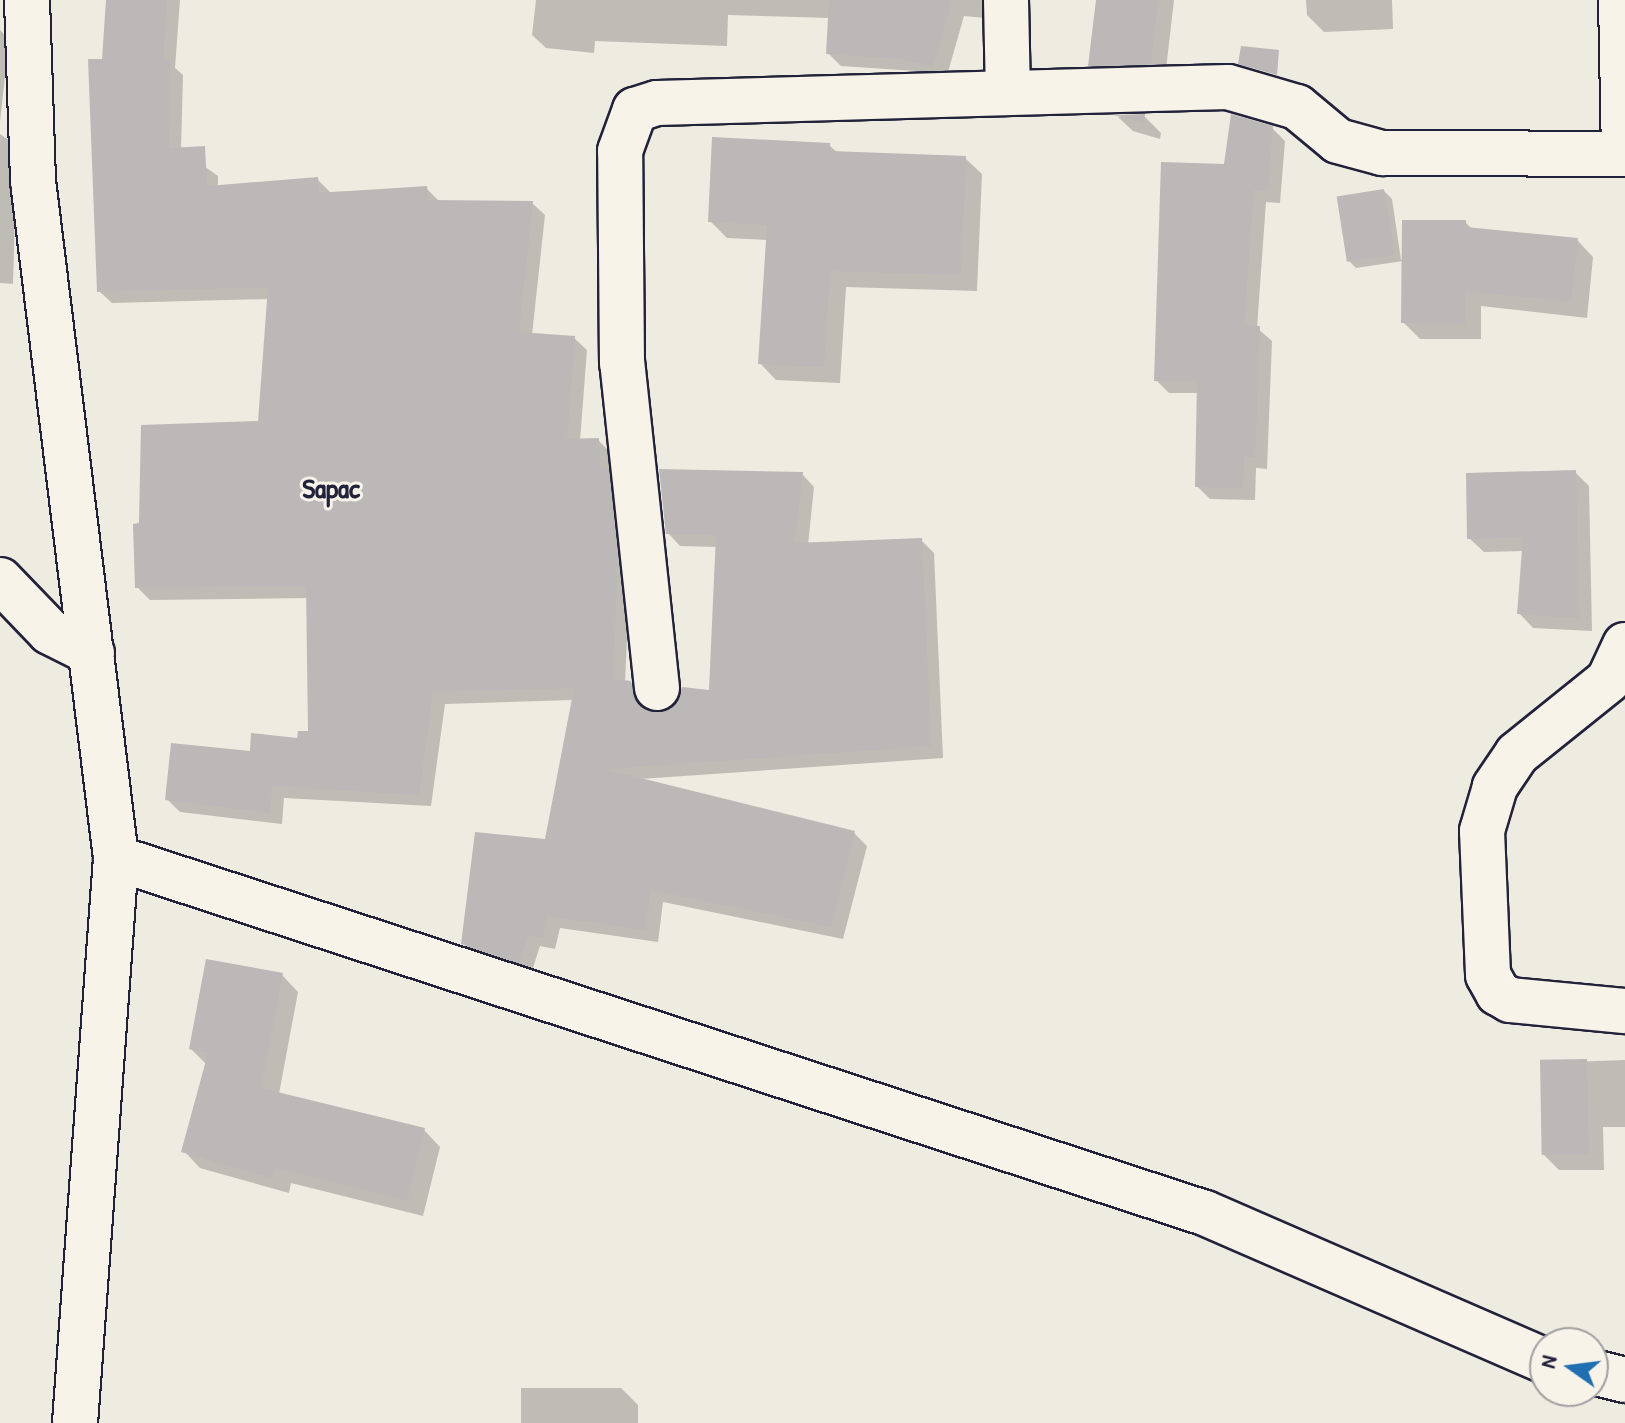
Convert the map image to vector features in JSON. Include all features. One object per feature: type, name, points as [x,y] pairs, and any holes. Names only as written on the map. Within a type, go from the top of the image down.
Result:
[{"type":"street","points":[[27,0],[33,181],[116,858],[75,1423]]},
{"type":"street","points":[[1006,0],[1008,93]]},
{"type":"street","points":[[1621,0],[1625,166]]},
{"type":"street","points":[[657,688],[622,363],[620,151],[635,110],[657,103],[1228,87],[1297,107],[1338,141],[1382,153],[1624,154]]},
{"type":"street","points":[[0,580],[50,632],[92,653]]},
{"type":"street","points":[[1625,645],[1609,680],[1517,754],[1495,787],[1482,831],[1488,975],[1498,993],[1510,1000],[1625,1011]]},
{"type":"street","points":[[116,858],[1205,1213],[1529,1354]]},
{"type":"building","points":[[106,0],[167,0],[163,60],[171,61],[169,148],[205,146],[207,186],[318,177],[319,193],[427,186],[428,200],[533,201],[519,332],[575,336],[567,439],[599,438],[600,468],[608,468],[618,555],[613,679],[631,681],[636,702],[646,710],[671,709],[682,687],[709,690],[716,535],[666,534],[659,469],[803,472],[794,543],[922,538],[931,746],[604,769],[855,831],[831,927],[651,890],[645,930],[547,916],[543,938],[528,935],[519,963],[461,944],[475,832],[545,839],[574,688],[433,692],[419,795],[272,786],[270,813],[165,800],[171,743],[250,751],[251,733],[297,738],[298,731],[308,731],[306,586],[135,588],[133,524],[139,523],[141,425],[258,421],[268,287],[97,292],[88,59],[102,59]]},
{"type":"building","points":[[829,0],[952,0],[933,67],[901,59],[826,54]]},
{"type":"building","points":[[1096,0],[1158,0],[1151,64],[1088,66]]},
{"type":"building","points":[[1241,46],[1279,50],[1277,75],[1238,64]]},
{"type":"building","points":[[1145,114],[1144,123],[1114,115]]},
{"type":"building","points":[[1231,114],[1273,126],[1268,191],[1254,190],[1244,325],[1260,326],[1255,457],[1244,456],[1243,488],[1195,487],[1197,381],[1154,381],[1161,162],[1224,164]]},
{"type":"building","points":[[712,137],[830,143],[830,151],[966,156],[961,275],[830,271],[824,367],[758,364],[767,225],[708,222]]},
{"type":"building","points":[[1384,189],[1394,254],[1347,262],[1337,197]]},
{"type":"building","points":[[1402,220],[1466,220],[1466,227],[1578,238],[1571,302],[1465,291],[1465,324],[1401,323]]},
{"type":"building","points":[[1576,470],[1579,618],[1517,614],[1523,537],[1467,539],[1466,473]]},
{"type":"building","points":[[206,959],[283,973],[261,1088],[425,1128],[407,1201],[275,1168],[272,1178],[181,1152],[208,1053],[189,1049]]},
{"type":"building","points":[[1587,1059],[1589,1154],[1542,1155],[1540,1060]]},
{"type":"district","name":"Sapac","points":[[331,488]]}]
